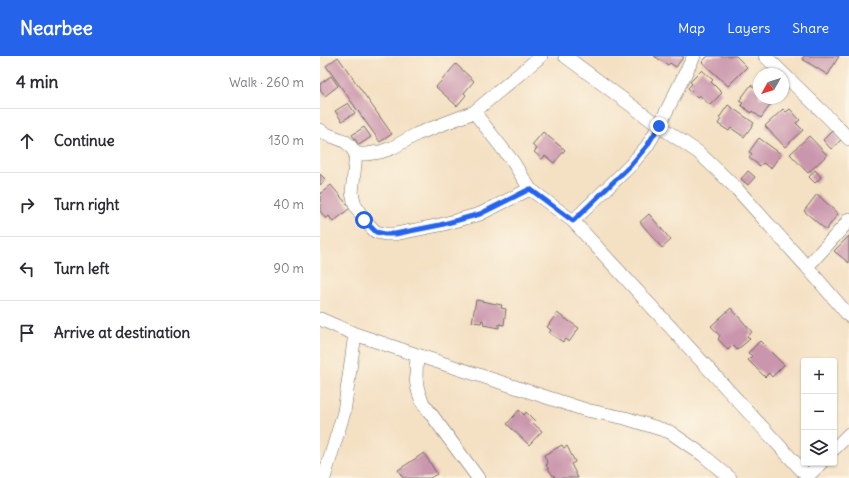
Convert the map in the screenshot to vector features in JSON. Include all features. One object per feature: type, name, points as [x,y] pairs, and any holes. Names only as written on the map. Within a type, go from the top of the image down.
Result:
[{"type":"street","points":[[356,154],[380,152],[392,148],[417,134],[474,112],[541,56]]},
{"type":"street","points":[[565,56],[659,126],[698,152],[736,188],[849,316]]},
{"type":"street","points":[[573,221],[630,166],[647,146],[659,126],[694,56]]},
{"type":"street","points":[[764,56],[849,139]]},
{"type":"street","points":[[474,112],[513,162],[530,189],[573,221],[807,477],[818,466]]},
{"type":"street","points":[[320,130],[327,135],[341,139],[348,144],[356,154],[352,193],[355,205],[364,220],[376,232],[395,234],[440,225],[480,214],[530,189]]},
{"type":"street","points":[[807,267],[849,219]]},
{"type":"street","points":[[320,319],[355,334],[586,410],[625,418],[670,432],[703,454],[730,478]]},
{"type":"street","points":[[324,478],[344,412],[355,334]]},
{"type":"street","points":[[417,355],[416,382],[420,398],[478,478]]},
{"type":"street","points":[[837,446],[849,434]]},
{"type":"building","points":[[654,56],[684,56],[676,67],[670,63],[668,65]]},
{"type":"building","points":[[708,56],[736,56],[747,67],[728,86],[702,62]]},
{"type":"building","points":[[804,56],[839,56],[828,75],[802,59]]},
{"type":"building","points":[[338,57],[392,134],[380,142],[326,66]]},
{"type":"building","points":[[456,64],[474,81],[464,93],[466,95],[457,106],[436,87]]},
{"type":"building","points":[[702,70],[713,80],[711,82],[722,93],[710,105],[699,95],[697,97],[688,88],[692,84],[690,82]]},
{"type":"building","points":[[331,76],[338,86],[325,96],[320,89],[320,84]]},
{"type":"building","points":[[751,85],[753,86],[753,104],[771,104],[761,118],[752,111],[751,113],[741,105],[743,103],[739,101]]},
{"type":"building","points":[[348,103],[355,113],[342,121],[335,111]]},
{"type":"building","points":[[728,105],[754,123],[744,137],[731,128],[729,131],[718,124],[721,119],[719,118]]},
{"type":"building","points":[[783,109],[786,112],[790,109],[800,120],[796,123],[803,130],[785,147],[765,126]]},
{"type":"building","points":[[364,127],[371,137],[359,145],[352,135]]},
{"type":"building","points":[[832,131],[841,140],[831,149],[823,140]]},
{"type":"building","points":[[543,132],[565,150],[554,163],[545,156],[542,159],[534,152],[537,149],[532,145]]},
{"type":"building","points":[[809,136],[827,155],[808,173],[790,154]]},
{"type":"building","points":[[759,138],[781,154],[771,168],[763,163],[760,166],[749,158],[752,154],[749,152]]},
{"type":"building","points":[[815,170],[821,177],[815,183],[809,177]]},
{"type":"building","points":[[748,171],[755,177],[748,185],[741,179]]},
{"type":"building","points":[[320,174],[326,180],[320,185]]},
{"type":"building","points":[[331,185],[350,208],[333,222],[329,216],[326,219],[320,211],[320,194]]},
{"type":"building","points":[[817,194],[838,214],[826,230],[804,211]]},
{"type":"building","points":[[649,214],[671,240],[662,248],[640,222]]},
{"type":"building","points":[[849,236],[849,263],[834,251]]},
{"type":"building","points":[[476,300],[502,305],[501,308],[506,309],[504,325],[499,324],[499,328],[483,325],[484,321],[482,320],[481,323],[472,322]]},
{"type":"building","points":[[731,308],[752,332],[747,336],[750,339],[737,350],[733,345],[728,350],[718,339],[720,336],[711,326]]},
{"type":"building","points":[[557,313],[579,328],[569,342],[565,339],[563,342],[549,333],[551,330],[547,327]]},
{"type":"building","points":[[760,341],[784,365],[772,377],[769,373],[765,377],[748,360],[752,356],[748,353]]},
{"type":"building","points":[[519,410],[524,415],[526,412],[535,421],[533,423],[542,431],[529,445],[507,424]]},
{"type":"building","points":[[562,445],[564,448],[567,446],[575,462],[571,464],[578,478],[555,478],[546,465],[548,464],[544,455]]},
{"type":"building","points":[[424,453],[437,474],[430,478],[403,478],[398,470]]},
{"type":"route","points":[[364,220],[376,232],[395,234],[440,225],[480,214],[530,189],[573,221],[630,166],[647,146],[659,126]]}]
